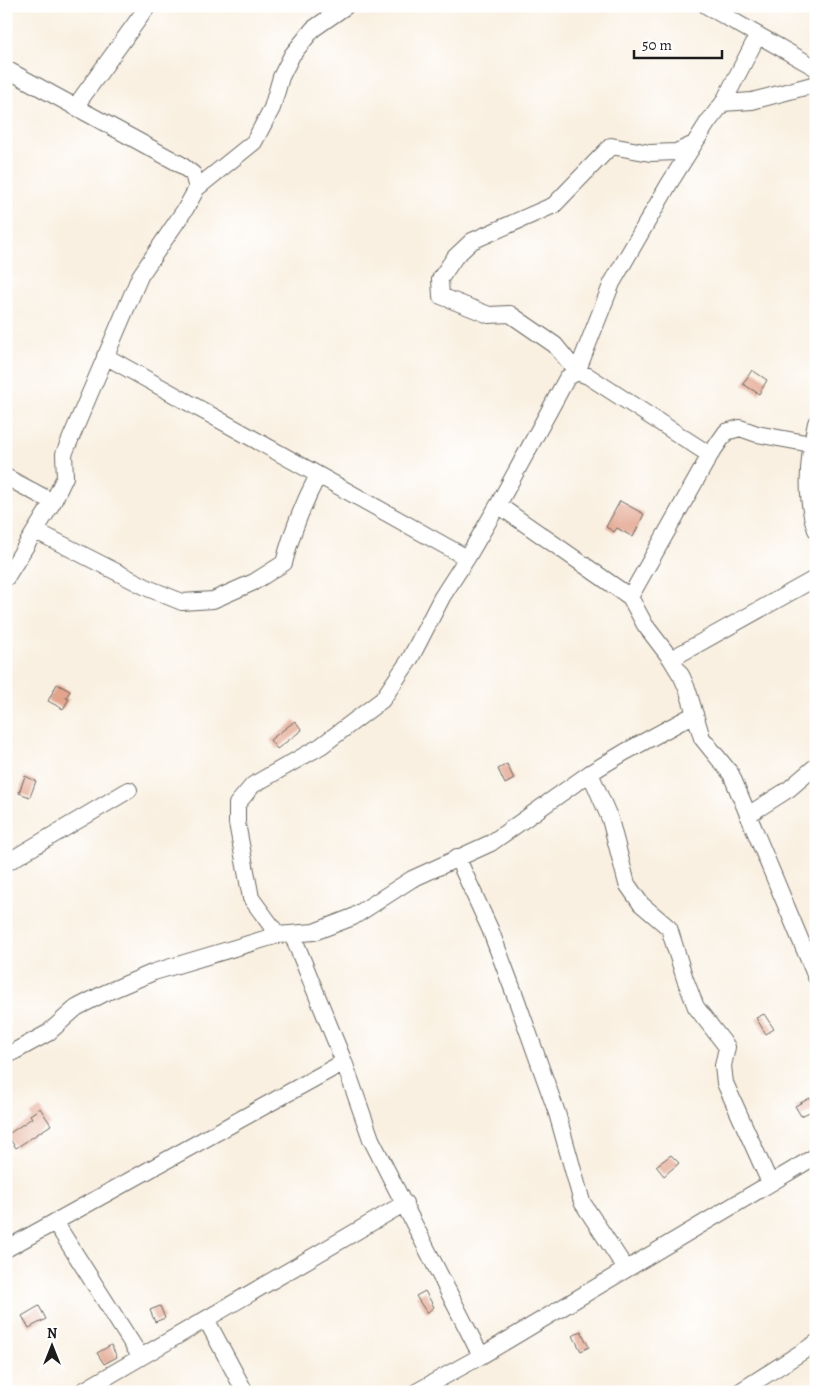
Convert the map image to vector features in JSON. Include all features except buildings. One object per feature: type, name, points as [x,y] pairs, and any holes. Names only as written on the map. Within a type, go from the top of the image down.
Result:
[{"type":"street","points":[[75,107],[148,6]]},
{"type":"street","points":[[6,578],[53,502],[65,477],[64,454],[140,276],[186,208],[197,188],[254,142],[272,108],[281,77],[292,55],[313,29],[346,6]]},
{"type":"street","points":[[707,6],[816,68]]},
{"type":"street","points":[[481,1356],[371,1139],[344,1062],[285,934],[251,898],[236,823],[238,804],[253,785],[321,746],[382,700],[410,659],[442,597],[498,505],[567,378],[577,372],[612,283],[669,184],[708,122],[723,103],[758,35]]},
{"type":"street","points":[[6,69],[180,164],[193,174],[197,188]]},
{"type":"street","points":[[723,103],[752,101],[816,84]]},
{"type":"street","points":[[694,144],[676,152],[650,153],[611,146],[554,205],[472,241],[455,257],[440,279],[441,296],[489,315],[510,314],[555,345],[577,372],[588,376],[710,456]]},
{"type":"street","points":[[105,356],[467,558]]},
{"type":"street","points":[[816,423],[811,444],[808,504],[816,530]]},
{"type":"street","points":[[630,597],[710,456],[726,432],[740,428],[757,434],[811,444]]},
{"type":"street","points":[[36,530],[150,589],[182,602],[213,600],[254,582],[284,563],[290,537],[303,504],[318,475]]},
{"type":"street","points":[[6,477],[53,502]]},
{"type":"street","points":[[498,505],[630,597],[645,625],[672,659],[688,691],[702,738],[731,774],[816,978]]},
{"type":"street","points":[[672,659],[816,578]]},
{"type":"street","points":[[6,1056],[48,1033],[76,1008],[154,972],[285,934],[314,932],[353,917],[412,879],[491,843],[590,773],[695,714]]},
{"type":"street","points":[[748,815],[789,789],[816,766]]},
{"type":"street","points":[[590,773],[610,820],[627,884],[641,904],[669,928],[696,1006],[727,1047],[723,1066],[725,1084],[770,1183]]},
{"type":"street","points":[[6,863],[129,790]]},
{"type":"street","points":[[457,858],[490,929],[516,998],[557,1113],[582,1202],[626,1269]]},
{"type":"street","points":[[6,1249],[344,1062]]},
{"type":"street","points":[[416,1392],[481,1356],[816,1156]]},
{"type":"street","points":[[81,1392],[405,1203]]},
{"type":"street","points":[[55,1222],[140,1356]]},
{"type":"street","points":[[206,1319],[245,1392]]},
{"type":"street","points":[[739,1392],[816,1343]]}]
